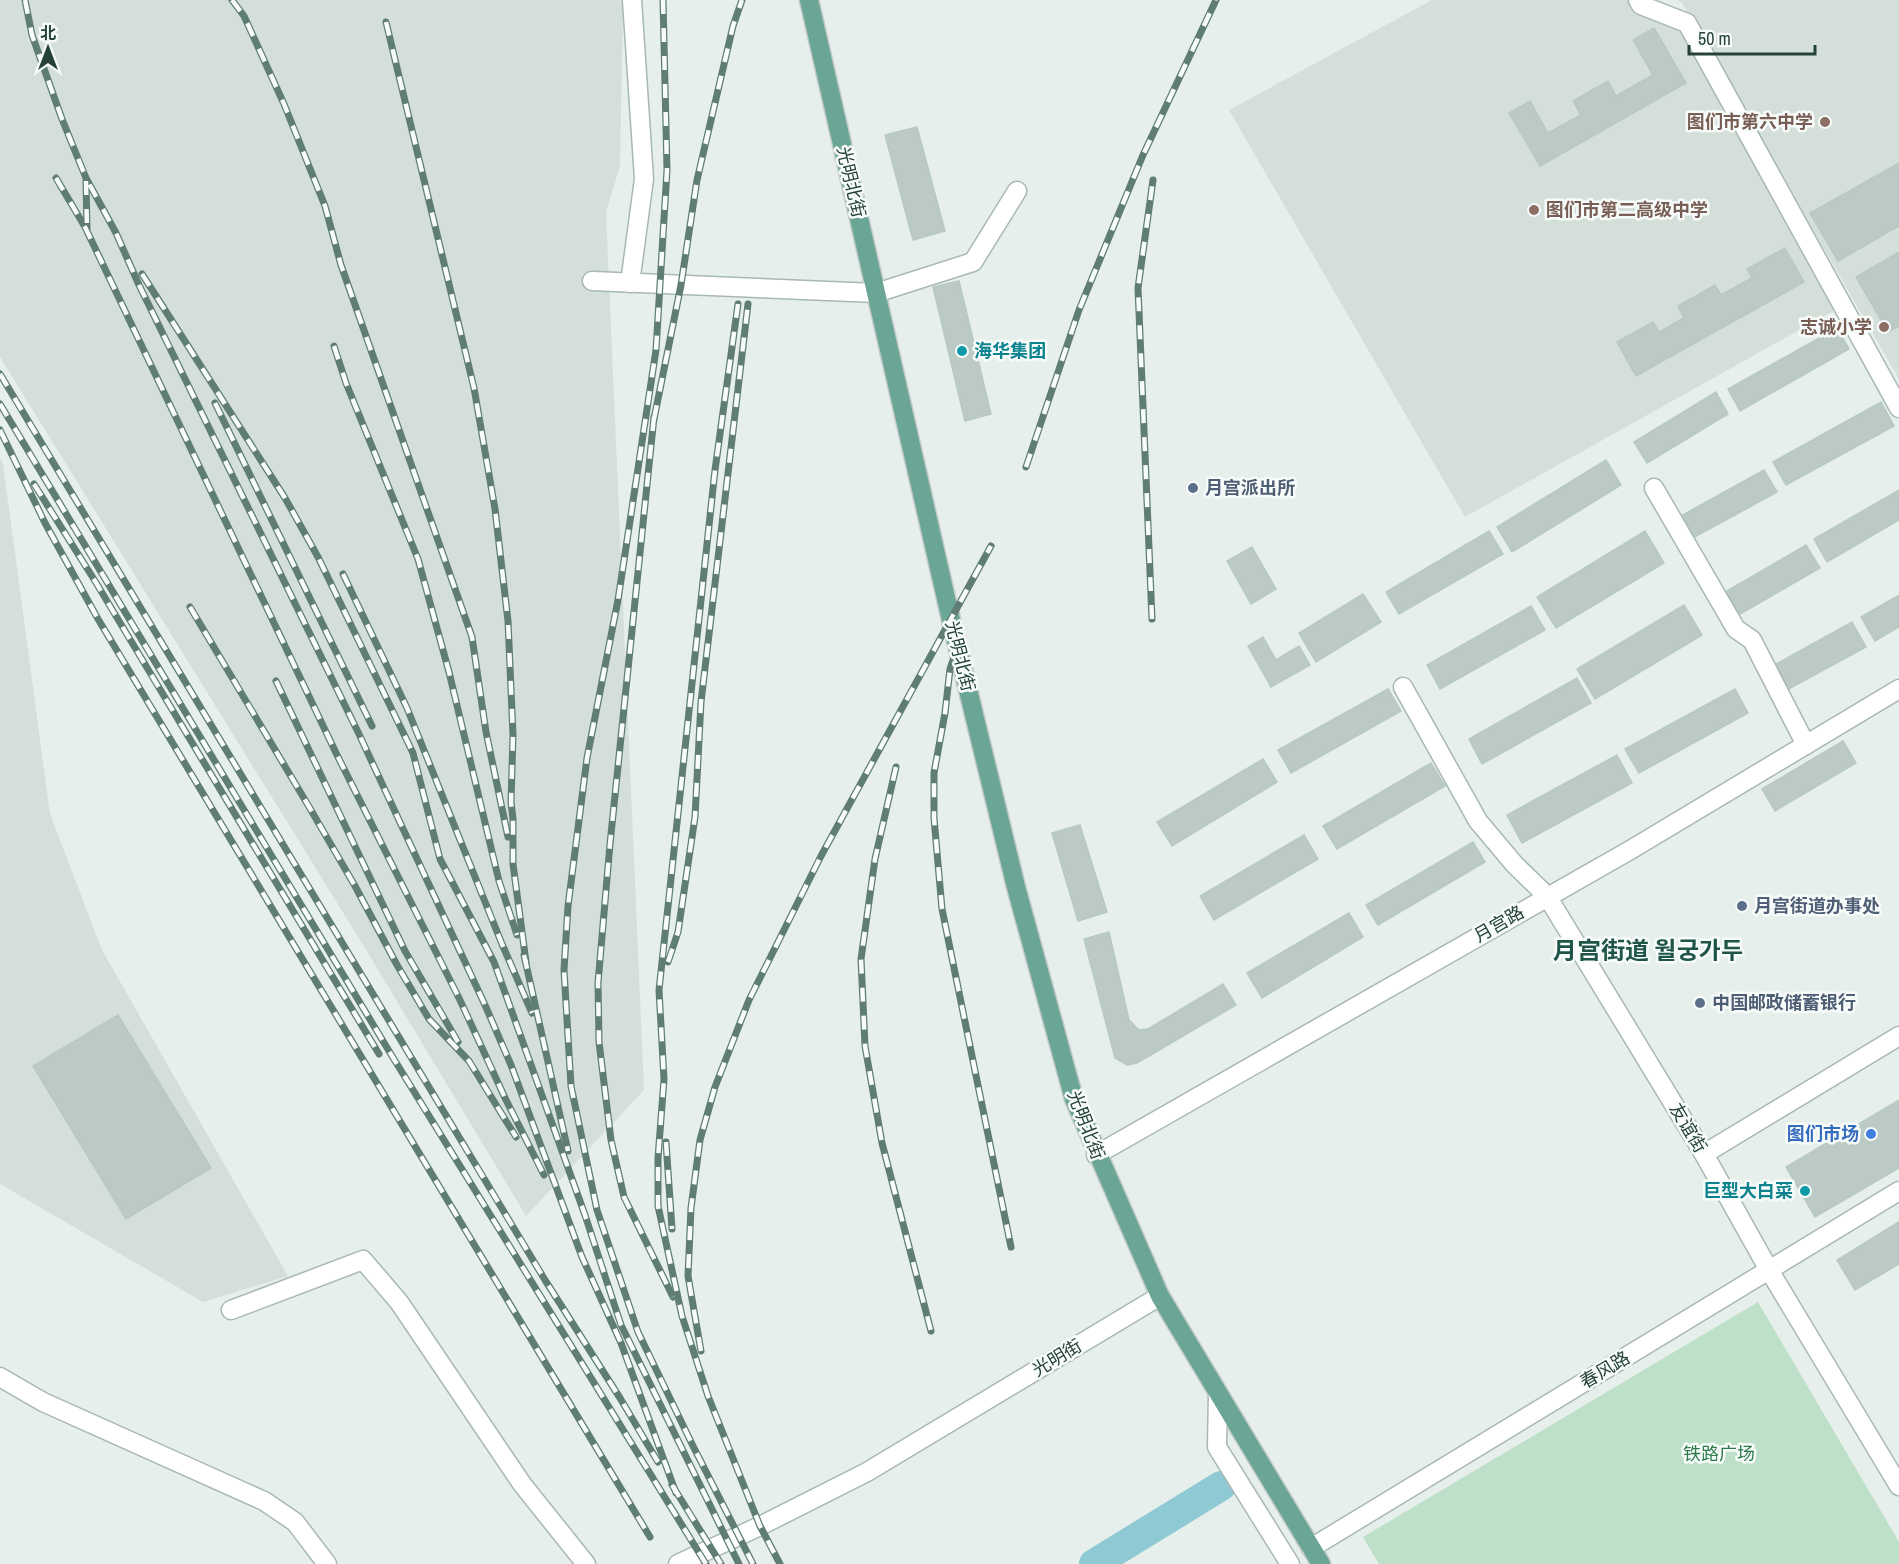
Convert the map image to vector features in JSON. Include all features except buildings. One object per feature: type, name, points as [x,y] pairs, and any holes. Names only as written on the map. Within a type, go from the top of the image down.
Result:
[{"type":"main road","name":"光明北街","points":[[809,0],[951,620],[1016,887],[1074,1099],[1096,1155],[1160,1296]]},
{"type":"main road","points":[[1160,1296],[1321,1564]]},
{"type":"street","points":[[630,283],[644,179],[632,0]]},
{"type":"street","points":[[1638,0],[1641,5],[1687,23],[1899,408]]},
{"type":"street","points":[[592,281],[876,293],[973,262],[1017,190]]},
{"type":"street","points":[[1654,488],[1736,629],[1752,640],[1806,745]]},
{"type":"street","name":"友谊街","points":[[1403,687],[1478,821],[1515,865],[1547,896],[1704,1154],[1768,1270],[1899,1486]]},
{"type":"street","name":"月宫路","points":[[1096,1155],[1632,849],[1899,689]]},
{"type":"street","points":[[1704,1154],[1899,1036]]},
{"type":"street","name":"春风路","points":[[1311,1548],[1899,1191]]},
{"type":"street","points":[[231,1310],[363,1260],[399,1302],[522,1484],[586,1564]]},
{"type":"street","name":"光明街","points":[[678,1564],[867,1472],[1160,1296]]},
{"type":"street","points":[[0,1377],[43,1402],[264,1501],[296,1522],[327,1564]]},
{"type":"street","points":[[1218,1393],[1217,1447],[1290,1564]]},
{"type":"shaded area","points":[[0,0],[621,0],[623,8],[620,166],[606,212],[644,1090],[526,1216],[368,953],[0,357]]},
{"type":"shaded area","name":"图们市第二高级中学","points":[[1432,0],[1629,0],[1633,7],[1680,30],[1835,310],[1465,517],[1229,110]]},
{"type":"shaded area","name":"图们市第六中学","points":[[1677,0],[1899,0],[1899,379],[1682,3]]},
{"type":"shaded area","points":[[0,458],[3,464],[50,814],[102,950],[288,1276],[203,1302],[0,1184]]},
{"type":"green space","name":"铁路广场","points":[[1758,1302],[1899,1542],[1899,1564],[1379,1564],[1363,1537]]},
{"type":"waterway","points":[[1094,1564],[1221,1486]]},
{"type":"railway","points":[[25,0],[32,35],[86,178],[116,233],[139,285],[358,732],[485,1005],[511,1065],[582,1257],[621,1343],[676,1493]]},
{"type":"railway","points":[[232,0],[244,16],[284,104],[325,206],[341,265],[472,637],[486,732],[508,837]]},
{"type":"railway","points":[[663,0],[667,170],[656,350],[618,600],[587,758],[568,906],[564,970],[571,1086],[597,1210],[638,1332],[753,1564]]},
{"type":"railway","points":[[654,419],[681,285],[697,180],[733,26],[742,0]]},
{"type":"railway","points":[[1026,467],[1079,310],[1143,155],[1216,0]]},
{"type":"railway","points":[[386,22],[474,388],[495,509],[508,621],[513,735],[511,802],[513,864],[526,962]]},
{"type":"railway","points":[[56,178],[85,227],[337,755],[459,998],[544,1175]]},
{"type":"railway","points":[[1152,619],[1138,288],[1153,180]]},
{"type":"railway","points":[[86,181],[87,229]]},
{"type":"railway","points":[[142,274],[285,498],[318,557],[413,753],[440,859],[494,962],[585,1215],[621,1325],[739,1564]]},
{"type":"railway","points":[[738,304],[715,470],[659,990],[664,1079],[658,1158],[658,1206],[682,1316],[708,1396],[760,1526],[780,1564]]},
{"type":"railway","points":[[668,962],[678,932],[695,817],[701,702],[748,304]]},
{"type":"railway","points":[[334,346],[346,383],[418,559],[449,672],[499,881],[517,935]]},
{"type":"railway","points":[[0,374],[545,1280],[658,1462]]},
{"type":"railway","points":[[215,403],[372,726]]},
{"type":"railway","points":[[0,404],[392,1056],[706,1564]]},
{"type":"railway","points":[[654,417],[610,844],[598,983],[599,1042],[611,1140],[624,1197],[673,1297]]},
{"type":"railway","points":[[0,430],[45,523],[98,619],[650,1537]]},
{"type":"railway","points":[[34,484],[95,581],[379,1054]]},
{"type":"railway","points":[[701,1351],[688,1276],[691,1208],[700,1140],[715,1087],[749,1000],[821,856],[991,546]]},
{"type":"railway","points":[[343,574],[407,708],[532,1013]]},
{"type":"railway","points":[[190,607],[355,886],[429,1019],[469,1061],[516,1137]]},
{"type":"railway","points":[[958,646],[950,669],[934,773],[934,818],[942,909],[1011,1247]]},
{"type":"railway","points":[[276,681],[405,951],[458,1042]]},
{"type":"railway","points":[[896,767],[875,859],[861,959],[865,1046],[882,1143],[931,1331]]},
{"type":"railway","points":[[524,955],[568,1151]]},
{"type":"railway","points":[[666,1142],[672,1229]]},
{"type":"railway","points":[[672,1485],[721,1564]]},
{"type":"place","name":"图们市第六中学","points":[[1825,122]]},
{"type":"place","name":"图们市第二高级中学","points":[[1534,210]]},
{"type":"place","name":"志诚小学","points":[[1884,327]]},
{"type":"place","name":"海华集团","points":[[962,351]]},
{"type":"place","name":"月宫派出所","points":[[1193,488]]},
{"type":"place","name":"月宫街道办事处","points":[[1742,906]]},
{"type":"place","name":"中国邮政储蓄银行","points":[[1700,1003]]},
{"type":"place","name":"图们市场","points":[[1871,1134]]},
{"type":"place","name":"巨型大白菜","points":[[1805,1191]]},
{"type":"district","name":"月宫街道 월궁가두","points":[[1648,951]]}]
